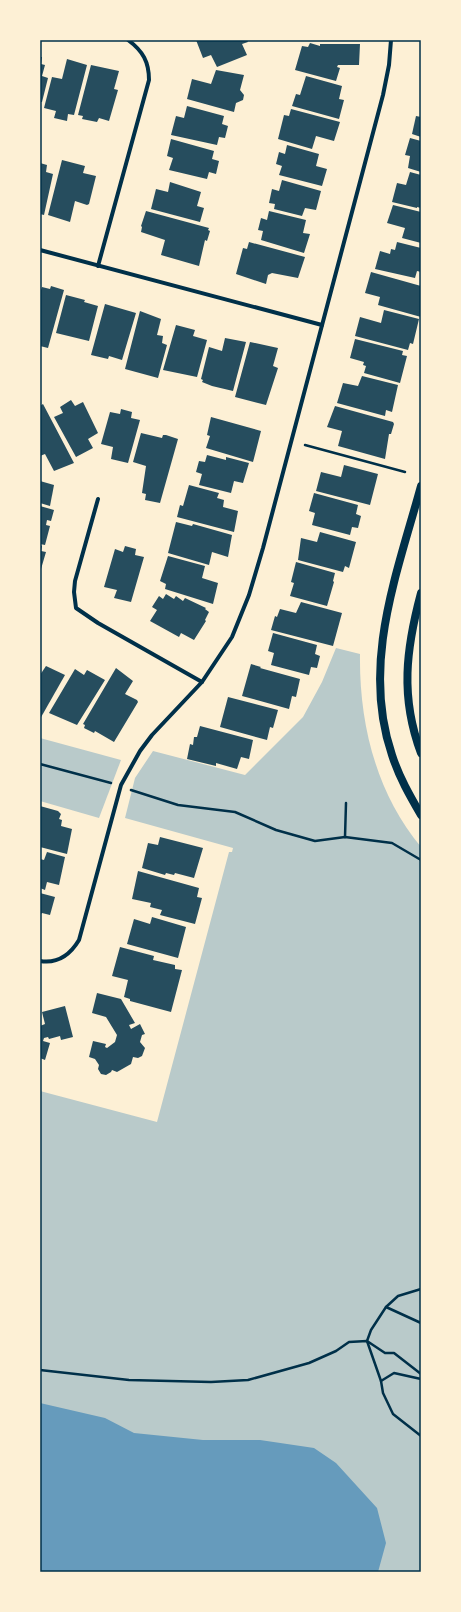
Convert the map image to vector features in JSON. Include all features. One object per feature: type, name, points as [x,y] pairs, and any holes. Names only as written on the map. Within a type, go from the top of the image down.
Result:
[{"type":"main road","points":[[421,486],[384,623],[381,641],[379,679],[381,710],[391,754],[406,790],[421,815]]},
{"type":"main road","points":[[421,593],[409,643],[407,677],[412,721],[421,752]]},
{"type":"street","points":[[98,266],[149,80],[147,63],[143,53],[128,40]]},
{"type":"street","points":[[40,961],[62,959],[73,951],[79,940],[121,785],[140,751],[152,735],[202,682],[232,637],[249,595],[383,95],[388,73],[391,40]]},
{"type":"street","points":[[40,250],[322,325]]},
{"type":"street","points":[[98,499],[75,581],[74,592],[76,608],[98,623],[202,682]]},
{"type":"path","points":[[305,445],[405,472]]},
{"type":"path","points":[[40,764],[121,785],[134,791],[178,805],[234,812],[276,830],[315,841],[345,837],[392,843],[421,860]]},
{"type":"path","points":[[345,837],[346,803]]},
{"type":"path","points":[[421,1289],[398,1296],[386,1307],[371,1330],[367,1342],[381,1381],[383,1392],[393,1414],[421,1436]]},
{"type":"path","points":[[386,1307],[421,1323]]},
{"type":"path","points":[[40,1370],[129,1380],[211,1382],[248,1380],[309,1363],[336,1351],[349,1342],[367,1342],[385,1353],[394,1353],[421,1374]]},
{"type":"path","points":[[381,1381],[394,1373],[421,1379]]},
{"type":"shaded area","points":[[336,648],[360,654],[360,680],[363,706],[373,756],[392,804],[405,826],[421,847],[421,1572],[40,1572],[40,1091],[157,1122],[229,852],[232,852],[233,848],[125,818],[135,778],[153,751],[245,775],[303,717],[322,682]]},
{"type":"shaded area","points":[[40,738],[121,760],[99,818],[40,801]]},
{"type":"water","points":[[40,1403],[105,1418],[134,1433],[203,1440],[260,1440],[314,1448],[336,1463],[377,1508],[386,1543],[378,1572],[40,1572]]},
{"type":"building","points":[[196,40],[247,40],[248,42],[242,44],[247,55],[217,67],[211,55],[203,58]]},
{"type":"building","points":[[310,43],[320,46],[320,44],[360,44],[359,65],[338,65],[337,67],[340,68],[336,81],[295,70],[302,46],[308,47]]},
{"type":"building","points":[[40,57],[42,57],[41,64],[45,65],[42,76],[48,78],[42,102],[40,102]]},
{"type":"building","points":[[67,59],[87,65],[74,115],[68,114],[67,121],[54,118],[56,111],[44,108],[52,77],[62,79]]},
{"type":"building","points":[[91,65],[119,71],[114,89],[118,90],[109,121],[99,118],[97,122],[82,119],[83,116],[78,115]]},
{"type":"building","points":[[216,70],[244,75],[240,90],[244,95],[243,100],[236,103],[234,112],[187,99],[192,79],[211,84]]},
{"type":"building","points":[[306,76],[342,86],[339,99],[344,100],[339,119],[292,106],[296,94],[300,95]]},
{"type":"building","points":[[187,106],[224,116],[222,124],[228,126],[225,138],[219,137],[217,145],[171,135],[176,116],[184,118]]},
{"type":"building","points":[[291,109],[340,122],[334,141],[316,136],[312,149],[278,139],[284,115],[289,116]]},
{"type":"building","points":[[416,116],[421,117],[421,137],[412,134]]},
{"type":"building","points":[[410,138],[421,141],[421,172],[408,168],[410,156],[405,155]]},
{"type":"building","points":[[171,139],[214,151],[212,159],[219,161],[216,174],[209,172],[207,179],[169,170],[173,158],[167,156]]},
{"type":"building","points":[[287,145],[319,154],[316,166],[327,169],[322,186],[279,175],[282,166],[276,164],[279,152],[285,154]]},
{"type":"building","points":[[62,160],[85,166],[83,173],[96,176],[89,204],[87,205],[75,201],[70,222],[48,215]]},
{"type":"building","points":[[40,163],[47,165],[46,172],[53,174],[44,215],[40,214]]},
{"type":"building","points":[[410,172],[421,175],[421,208],[392,202],[397,183],[406,185]]},
{"type":"building","points":[[282,180],[321,191],[316,210],[305,208],[302,216],[274,209],[275,204],[269,203],[272,189],[279,191]]},
{"type":"building","points":[[170,182],[201,192],[197,206],[204,208],[200,222],[151,209],[156,189],[168,192]]},
{"type":"building","points":[[393,205],[421,212],[421,243],[402,238],[405,228],[387,223]]},
{"type":"building","points":[[146,211],[209,228],[208,230],[210,231],[207,241],[205,240],[199,266],[161,255],[165,240],[141,232],[141,226]]},
{"type":"building","points":[[269,211],[306,220],[303,233],[310,234],[304,253],[261,240],[263,231],[258,230],[261,218],[267,220]]},
{"type":"building","points":[[249,242],[305,257],[298,278],[272,273],[268,275],[266,284],[236,274],[243,248],[247,249]]},
{"type":"building","points":[[397,242],[421,248],[421,272],[417,271],[415,278],[375,269],[380,251],[390,254],[391,249],[395,250]]},
{"type":"building","points":[[371,272],[421,286],[421,317],[378,305],[380,297],[365,293]]},
{"type":"building","points":[[51,286],[64,290],[48,348],[40,346],[40,293],[42,287],[50,289]]},
{"type":"building","points":[[66,295],[85,300],[84,302],[98,306],[89,341],[56,333]]},
{"type":"building","points":[[105,304],[136,313],[122,360],[109,356],[108,359],[91,355]]},
{"type":"building","points":[[384,310],[419,319],[413,344],[410,343],[408,350],[355,336],[360,317],[381,323]]},
{"type":"building","points":[[140,311],[161,319],[157,335],[163,336],[162,343],[167,345],[158,378],[125,369]]},
{"type":"building","points":[[176,325],[195,330],[193,336],[207,340],[197,377],[163,370]]},
{"type":"building","points":[[225,338],[246,342],[233,391],[212,386],[202,382],[203,380],[201,379],[209,347],[222,351]]},
{"type":"building","points":[[355,339],[403,351],[402,355],[407,356],[400,383],[364,373],[366,366],[363,365],[364,362],[350,358]]},
{"type":"building","points":[[250,342],[278,348],[273,366],[278,368],[266,405],[235,397]]},
{"type":"building","points":[[362,376],[398,385],[392,412],[386,410],[385,416],[337,403],[343,383],[358,386]]},
{"type":"building","points":[[71,400],[75,406],[83,402],[98,433],[88,439],[93,448],[76,457],[54,417],[63,413],[60,407]]},
{"type":"building","points":[[43,404],[74,463],[54,471],[45,454],[40,456],[40,406]]},
{"type":"building","points":[[335,406],[393,422],[394,424],[391,434],[389,434],[385,459],[338,446],[342,431],[327,427]]},
{"type":"building","points":[[121,409],[132,412],[131,418],[140,420],[128,463],[111,459],[113,447],[101,444],[110,412],[120,414]]},
{"type":"building","points":[[211,417],[261,431],[253,462],[206,448],[210,436],[207,435]]},
{"type":"building","points":[[141,433],[162,438],[163,435],[166,435],[178,439],[160,503],[145,500],[146,494],[142,493],[146,466],[133,462]]},
{"type":"building","points":[[207,455],[226,460],[226,457],[249,463],[243,483],[234,481],[231,493],[199,485],[202,474],[196,472],[199,461],[205,462]]},
{"type":"building","points":[[344,465],[378,474],[370,505],[316,491],[321,472],[341,477]]},
{"type":"building","points":[[40,481],[54,485],[50,506],[40,503]]},
{"type":"building","points":[[189,485],[219,493],[217,498],[224,500],[223,507],[238,511],[234,532],[177,517],[180,505],[183,506]]},
{"type":"building","points":[[314,493],[358,505],[356,514],[361,516],[358,528],[352,527],[350,535],[312,525],[315,513],[309,511]]},
{"type":"building","points":[[40,506],[54,510],[51,521],[47,520],[46,525],[50,526],[45,545],[40,544]]},
{"type":"building","points":[[176,522],[192,526],[193,524],[232,535],[228,557],[212,552],[209,565],[168,553]]},
{"type":"building","points":[[320,532],[356,542],[349,568],[345,566],[343,572],[298,560],[301,538],[317,542]]},
{"type":"building","points":[[40,545],[42,546],[41,551],[46,552],[41,569],[40,569]]},
{"type":"building","points":[[125,546],[136,549],[135,555],[144,557],[131,602],[114,598],[117,590],[104,587],[115,549],[123,552]]},
{"type":"building","points":[[168,556],[205,566],[202,578],[218,583],[213,604],[165,589],[166,584],[160,581]]},
{"type":"building","points":[[296,562],[335,573],[327,606],[290,596],[294,583],[291,582]]},
{"type":"building","points":[[166,594],[174,599],[176,596],[183,601],[185,598],[206,608],[205,609],[209,612],[205,620],[206,621],[194,640],[181,633],[179,637],[150,621],[157,610],[152,607],[159,596],[163,599]]},
{"type":"building","points":[[301,602],[342,613],[333,646],[271,630],[275,616],[277,617],[280,609],[296,613]]},
{"type":"building","points":[[273,633],[317,645],[315,654],[320,656],[317,668],[311,667],[309,675],[271,665],[274,653],[268,651]]},
{"type":"building","points":[[251,664],[300,679],[296,697],[292,696],[289,709],[242,696]]},
{"type":"building","points":[[46,666],[65,675],[40,719],[40,675]]},
{"type":"building","points":[[116,668],[133,681],[125,694],[138,702],[114,742],[95,731],[94,733],[84,728],[85,725],[83,724]]},
{"type":"building","points":[[75,669],[84,675],[87,670],[105,680],[77,725],[49,713]]},
{"type":"building","points":[[228,697],[278,710],[273,728],[270,727],[267,740],[220,727]]},
{"type":"building","points":[[200,726],[253,740],[249,759],[241,757],[237,769],[216,763],[216,766],[187,759],[190,744],[193,745],[194,737],[197,737]]},
{"type":"building","points":[[40,806],[58,811],[61,814],[59,819],[62,820],[61,826],[72,829],[67,854],[40,847]]},
{"type":"building","points":[[160,837],[203,848],[194,878],[175,873],[174,875],[166,873],[165,875],[142,868],[148,843],[158,845]]},
{"type":"building","points":[[47,852],[65,857],[59,885],[47,882],[45,890],[40,888],[40,859],[44,860]]},
{"type":"building","points":[[138,871],[199,888],[197,897],[202,898],[195,924],[160,915],[162,910],[150,907],[151,903],[132,899]]},
{"type":"building","points":[[40,893],[55,897],[50,915],[42,913],[40,915]]},
{"type":"building","points":[[152,917],[186,927],[178,958],[127,944],[134,919],[150,924]]},
{"type":"building","points":[[120,947],[154,956],[153,960],[175,965],[175,969],[182,970],[171,1012],[130,1001],[130,999],[124,997],[128,980],[112,976]]},
{"type":"building","points":[[97,993],[121,999],[135,1023],[129,1025],[131,1029],[140,1024],[145,1034],[142,1035],[140,1042],[145,1048],[142,1056],[138,1058],[133,1057],[131,1064],[117,1072],[112,1070],[106,1075],[101,1074],[98,1069],[99,1065],[95,1059],[89,1057],[93,1041],[106,1044],[105,1047],[107,1048],[115,1042],[117,1035],[106,1017],[92,1013]]},
{"type":"building","points":[[65,1006],[73,1037],[61,1040],[60,1036],[49,1039],[48,1037],[44,1038],[43,1041],[50,1043],[45,1060],[40,1058],[40,1026],[45,1024],[42,1012]]}]
